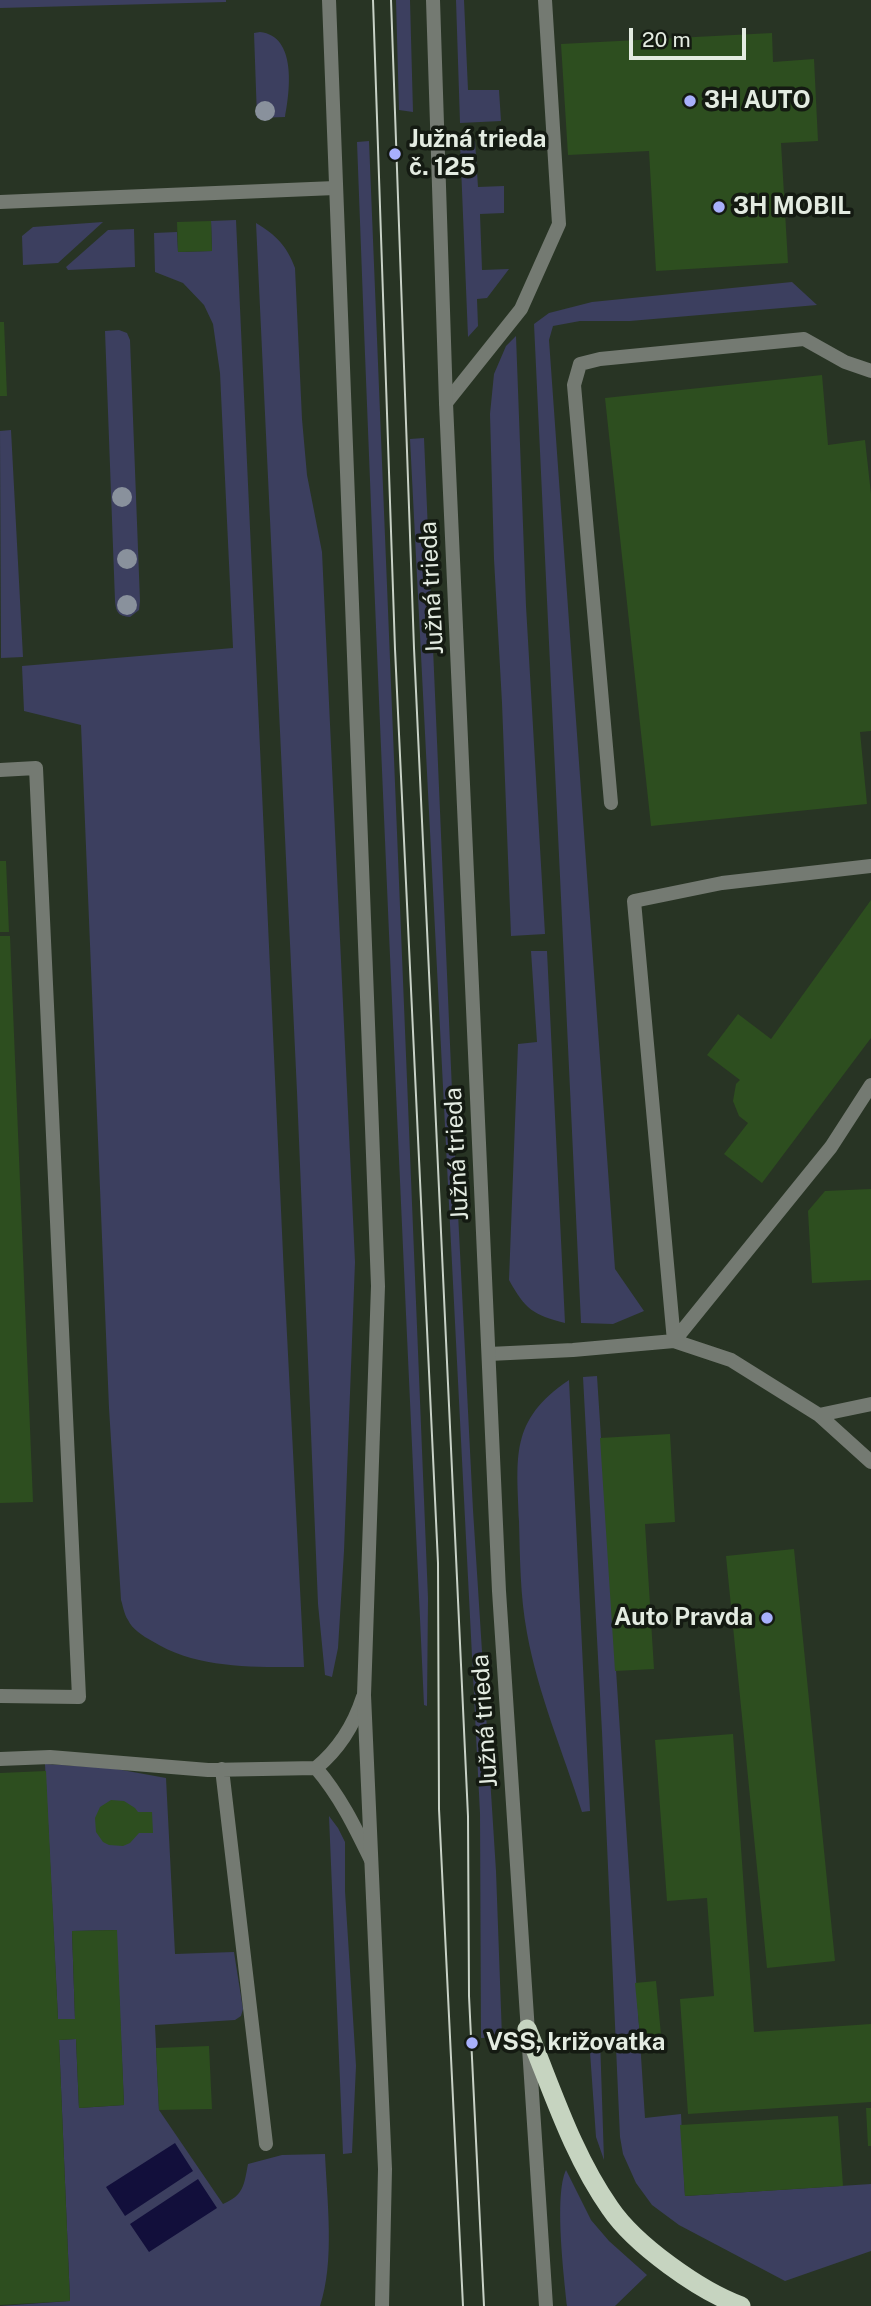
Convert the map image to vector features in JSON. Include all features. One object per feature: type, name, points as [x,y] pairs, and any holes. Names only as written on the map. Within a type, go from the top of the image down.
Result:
[{"type":"highway","points":[[527,2029],[569,2134],[611,2210],[642,2243],[674,2269],[724,2300],[741,2306]]},
{"type":"street","points":[[329,0],[378,1286],[364,1695],[385,2180],[382,2306]]},
{"type":"street","name":"Južná trieda","points":[[433,0],[446,403],[499,1591],[546,2306]]},
{"type":"street","points":[[446,403],[522,309],[559,224],[545,0]]},
{"type":"street","points":[[0,202],[335,188]]},
{"type":"street","points":[[611,803],[574,385],[580,364],[600,359],[804,340],[845,362],[871,371]]},
{"type":"street","points":[[0,770],[36,768],[79,1697],[0,1696]]},
{"type":"street","points":[[674,1341],[634,901],[722,883],[871,866]]},
{"type":"street","points":[[674,1341],[831,1147],[871,1085]]},
{"type":"street","points":[[489,1354],[674,1341],[732,1360],[819,1415],[871,1462]]},
{"type":"street","points":[[819,1415],[871,1404]]},
{"type":"street","points":[[0,1759],[50,1757],[208,1770],[316,1768],[337,1749],[358,1713],[364,1695]]},
{"type":"street","points":[[316,1768],[335,1790],[347,1810],[371,1860]]},
{"type":"street","points":[[222,1769],[266,2144]]},
{"type":"shaded area","points":[[0,0],[226,0],[226,2],[0,8]]},
{"type":"shaded area","points":[[396,0],[410,0],[413,112],[399,110]]},
{"type":"shaded area","points":[[456,0],[464,0],[468,90],[499,90],[501,121],[460,123]]},
{"type":"shaded area","points":[[254,33],[272,36],[280,43],[285,54],[289,80],[285,117],[257,118]]},
{"type":"shaded area","points":[[369,141],[428,1598],[427,1706],[424,1705],[397,1119],[357,142]]},
{"type":"shaded area","points":[[475,141],[478,187],[504,186],[504,213],[480,214],[482,270],[509,269],[487,298],[477,299],[478,326],[468,337],[460,142]]},
{"type":"shaded area","points":[[236,220],[304,1667],[225,1664],[187,1657],[142,1635],[125,1615],[121,1600],[109,1408],[81,725],[24,711],[22,666],[233,648],[220,373],[213,324],[204,305],[183,283],[155,272],[154,233],[177,232],[178,252],[212,251],[211,221]]},
{"type":"shaded area","points":[[103,222],[58,263],[23,265],[22,236],[33,227]]},
{"type":"shaded area","points":[[256,223],[280,242],[295,268],[307,475],[322,552],[355,1262],[344,1551],[338,1648],[332,1677],[325,1675],[318,1604]]},
{"type":"shaded area","points":[[134,229],[135,267],[68,270],[66,267],[108,230]]},
{"type":"shaded area","points":[[792,282],[817,305],[630,321],[580,321],[553,326],[549,340],[615,1269],[644,1311],[613,1324],[581,1323],[534,324],[549,313],[592,302]]},
{"type":"shaded area","points":[[119,330],[127,333],[130,340],[140,601],[139,610],[130,617],[118,613],[115,601],[105,331]]},
{"type":"shaded area","points":[[516,336],[526,606],[545,934],[511,936],[490,414],[494,374],[506,346]]},
{"type":"shaded area","points":[[11,430],[23,657],[1,658],[0,431]]},
{"type":"shaded area","points":[[424,438],[453,1114],[473,1510],[496,1871],[502,2037],[481,2038],[480,1813],[410,439]]},
{"type":"shaded area","points":[[531,951],[547,951],[565,1323],[537,1314],[520,1298],[509,1280],[518,1044],[537,1042]]},
{"type":"shaded area","points":[[597,1376],[645,2118],[681,2114],[685,2196],[871,2184],[871,2251],[785,2281],[679,2225],[652,2205],[636,2183],[623,2154],[620,2137],[583,1377]]},
{"type":"shaded area","points":[[569,1380],[590,1811],[582,1812],[544,1701],[527,1633],[522,1591],[518,1498],[518,1459],[526,1426],[550,1395]]},
{"type":"shaded area","points":[[45,1764],[111,1768],[166,1778],[175,1954],[234,1952],[243,2009],[241,2016],[235,2020],[155,2025],[159,2110],[223,2204],[239,2193],[248,2164],[282,2155],[325,2154],[329,2251],[320,2306],[0,2306],[70,2301],[59,2040],[76,2039],[79,2108],[124,2105],[116,1930],[72,1931],[75,2019],[58,2019]]},
{"type":"shaded area","points":[[329,1816],[345,1842],[345,1891],[356,2066],[352,2153],[343,2154]]},
{"type":"shaded area","points":[[589,2038],[600,2038],[604,2160],[596,2137]]},
{"type":"shaded area","points":[[175,2143],[193,2171],[125,2216],[106,2187]]},
{"type":"shaded area","points":[[566,2170],[591,2220],[609,2241],[647,2275],[615,2306],[567,2306],[560,2216],[562,2182]]},
{"type":"shaded area","points":[[198,2179],[217,2208],[149,2252],[130,2224]]},
{"type":"building","name":"3H AUTO","points":[[772,33],[773,62],[814,59],[818,141],[781,143],[788,263],[656,271],[649,151],[568,155],[561,44]]},
{"type":"building","points":[[211,221],[212,251],[178,252],[177,222]]},
{"type":"building","points":[[0,322],[4,322],[7,396],[0,396]]},
{"type":"building","points":[[822,375],[828,445],[865,440],[871,494],[871,731],[860,732],[867,804],[651,826],[605,398]]},
{"type":"building","points":[[0,861],[6,861],[9,932],[0,932]]},
{"type":"building","points":[[871,900],[871,1038],[762,1183],[724,1154],[748,1123],[739,1116],[733,1101],[736,1084],[740,1080],[707,1055],[738,1014],[771,1039]]},
{"type":"building","points":[[0,936],[10,936],[33,1502],[0,1503]]},
{"type":"building","points":[[871,1189],[871,1280],[812,1283],[808,1211],[825,1191]]},
{"type":"building","points":[[670,1434],[675,1522],[645,1524],[654,1669],[615,1671],[600,1438]]},
{"type":"building","points":[[794,1549],[835,1961],[767,1968],[726,1556]]},
{"type":"building","points":[[733,1734],[754,2032],[871,2024],[871,2102],[688,2114],[680,1999],[714,1996],[707,1898],[667,1901],[655,1740]]},
{"type":"building","points":[[46,1771],[58,2019],[75,2019],[72,1931],[117,1930],[124,2105],[79,2108],[76,2039],[59,2040],[70,2301],[0,2305],[0,1773]]},
{"type":"building","points":[[111,1800],[124,1801],[138,1812],[152,1812],[153,1833],[139,1833],[123,1846],[103,1842],[96,1832],[95,1818],[100,1807]]},
{"type":"building","points":[[656,1981],[661,2035],[640,2036],[635,1983]]},
{"type":"building","points":[[209,2046],[212,2109],[159,2110],[156,2048]]},
{"type":"building","points":[[866,2108],[871,2108],[871,2146],[868,2146]]},
{"type":"building","points":[[838,2116],[843,2186],[685,2196],[680,2125]]},
{"type":"tram line","points":[[373,0],[395,649],[438,1563],[439,1809],[463,2306]]},
{"type":"tram line","points":[[391,0],[414,648],[468,1816],[469,1996],[484,2306]]},
{"type":"place","name":"3H AUTO","points":[[690,101]]},
{"type":"place","name":"Južná trieda č. 125","points":[[395,154]]},
{"type":"place","name":"3H MOBIL","points":[[719,207]]},
{"type":"place","name":"Auto Pravda","points":[[767,1618]]},
{"type":"place","name":"VSS, križovatka","points":[[472,2043]]}]
